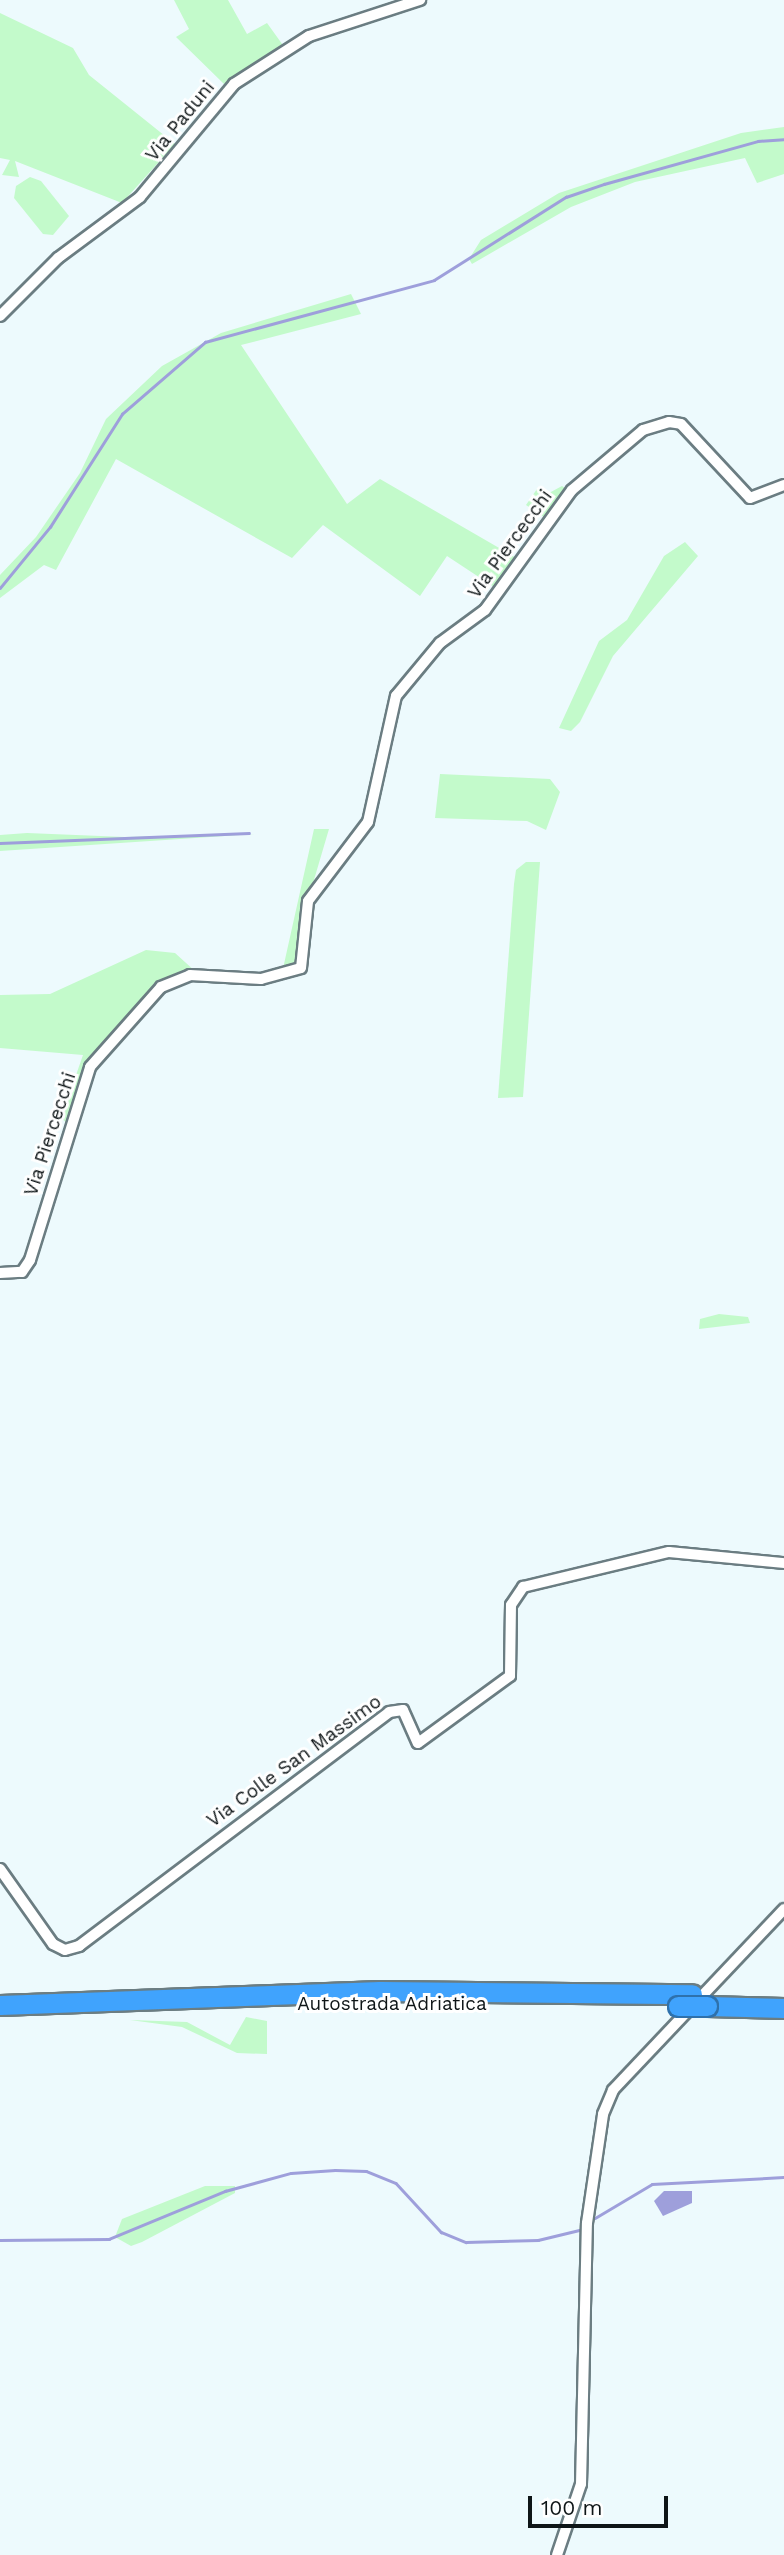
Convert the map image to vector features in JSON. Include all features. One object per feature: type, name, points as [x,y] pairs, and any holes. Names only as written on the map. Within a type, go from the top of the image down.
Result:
[{"type":"highway","name":"Autostrada Adriatica","points":[[0,2005],[380,1991],[698,2000],[784,2008]]},
{"type":"highway","name":"Autostrada Adriatica","points":[[0,2017],[279,2005],[698,2000],[784,1995]]},
{"type":"street","name":"Via Paduni","points":[[0,316],[58,258],[140,197],[234,84],[309,36],[420,0]]},
{"type":"street","name":"Via Piercecchi","points":[[0,1273],[22,1272],[30,1260],[90,1067],[161,987],[190,975],[261,979],[301,968],[309,901],[368,822],[396,696],[440,643],[485,610],[572,490],[643,430],[669,422],[681,424],[750,498],[784,485]]},
{"type":"street","name":"Via Colle San Massimo","points":[[0,1869],[45,1934],[65,1950],[389,1712],[407,1715],[418,1743],[510,1676],[511,1605],[523,1587],[669,1552],[784,1563]]},
{"type":"street","points":[[557,2555],[581,2484],[587,2223],[603,2114],[613,2090],[784,1909]]},
{"type":"green space","points":[[174,0],[228,0],[247,34],[267,23],[285,48],[224,84],[176,37],[189,29]]},
{"type":"green space","points":[[0,13],[73,48],[89,75],[175,144],[122,203],[15,161],[19,177],[2,175],[10,160],[0,158]]},
{"type":"green space","points":[[784,127],[784,174],[757,183],[745,158],[635,182],[571,207],[472,264],[469,259],[481,240],[559,193],[741,133]]},
{"type":"green space","points":[[30,177],[41,181],[69,216],[53,235],[43,234],[14,198],[16,186]]},
{"type":"green space","points":[[351,294],[361,314],[241,345],[347,504],[380,479],[518,559],[497,589],[447,556],[420,596],[323,525],[292,558],[116,459],[56,570],[44,565],[0,598],[0,575],[36,537],[80,473],[106,419],[162,366],[221,333]]},
{"type":"green space","points":[[562,486],[568,490],[548,520],[526,505],[537,489],[549,493]]},
{"type":"green space","points":[[685,542],[698,556],[613,656],[580,722],[571,731],[559,728],[599,641],[627,620],[664,556]]},
{"type":"green space","points":[[440,774],[550,779],[560,792],[546,830],[527,821],[435,818]]},
{"type":"green space","points":[[314,829],[329,829],[311,890],[300,967],[282,973]]},
{"type":"green space","points":[[27,833],[125,837],[255,834],[0,851],[0,835]]},
{"type":"green space","points":[[526,862],[540,862],[523,1097],[498,1098],[514,884],[516,870]]},
{"type":"green space","points":[[146,950],[175,953],[196,972],[176,975],[90,1065],[67,1123],[61,1118],[83,1055],[0,1048],[0,995],[50,994]]},
{"type":"green space","points":[[719,1314],[748,1317],[750,1323],[699,1329],[700,1319]]},
{"type":"green space","points":[[246,2017],[267,2021],[267,2054],[237,2053],[182,2027],[130,2020],[187,2022],[230,2045]]},
{"type":"green space","points":[[205,2186],[235,2186],[235,2193],[142,2242],[131,2246],[115,2237],[122,2219]]},
{"type":"water","points":[[664,2191],[692,2191],[692,2203],[663,2216],[654,2201]]},
{"type":"waterway","points":[[0,588],[50,527],[122,414],[205,342],[434,280],[566,197],[758,141],[784,139]]},
{"type":"waterway","points":[[0,843],[249,833]]},
{"type":"waterway","points":[[0,2240],[109,2239],[225,2191],[291,2173],[335,2170],[366,2171],[396,2183],[441,2232],[466,2242],[538,2240],[579,2230]]},
{"type":"waterway","points":[[595,2218],[652,2184],[784,2177]]}]
